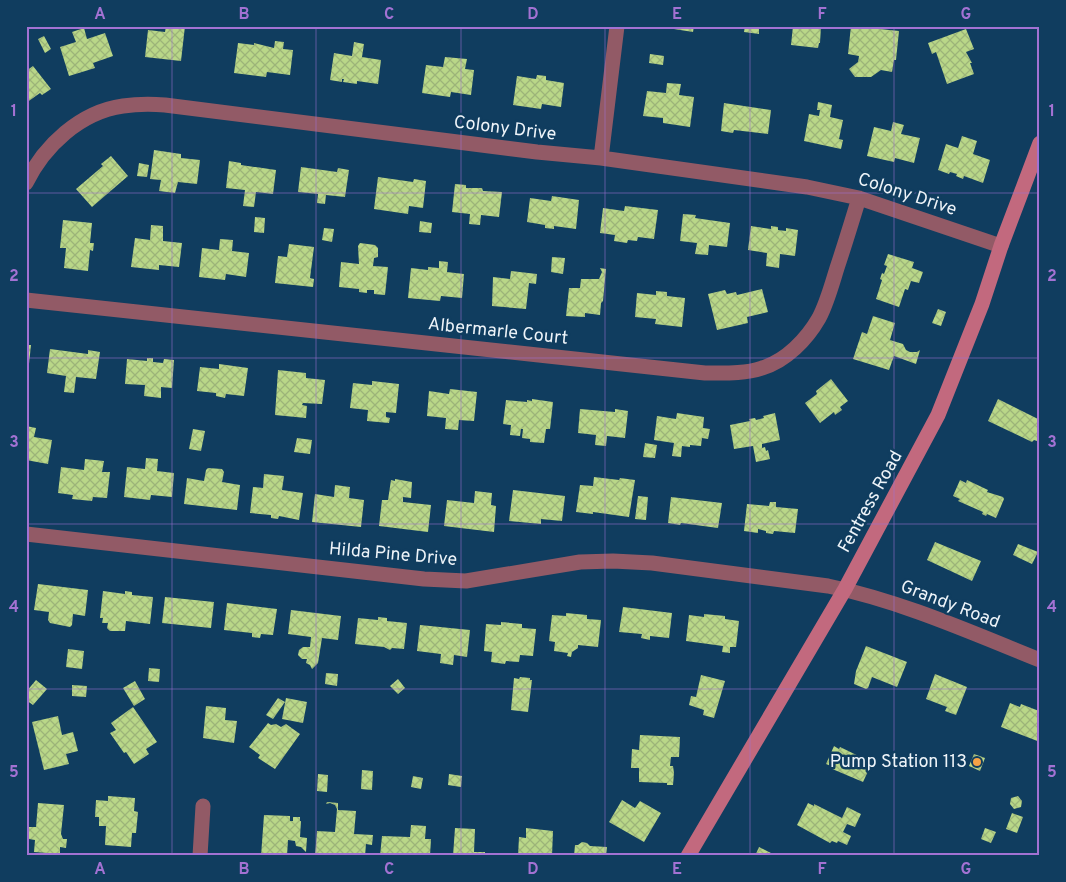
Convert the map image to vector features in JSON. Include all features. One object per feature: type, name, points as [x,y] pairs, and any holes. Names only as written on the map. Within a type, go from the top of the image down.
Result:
[{"type":"street","points":[[601,158],[617,26]]},
{"type":"street","name":"Colony Drive","points":[[26,183],[40,160],[65,132],[87,118],[121,106],[138,104],[165,105],[219,110],[403,135],[601,158],[807,187],[859,198],[1001,246]]},
{"type":"street","name":"Fentress Road","points":[[688,856],[845,589],[938,415],[982,304],[1001,246],[1040,143]]},
{"type":"street","name":"Albermarle Court","points":[[26,300],[705,373],[736,374],[763,368],[779,360],[793,350],[820,317],[859,198]]},
{"type":"street","name":"Hilda Pine Drive","points":[[26,534],[424,579],[466,581],[580,562],[613,560],[652,563],[845,589]]},
{"type":"street","name":"Grandy Road","points":[[845,589],[901,606],[1040,660]]},
{"type":"street","points":[[200,856],[203,806]]},
{"type":"building","points":[[166,26],[185,26],[181,61],[145,57],[148,30],[165,32]]},
{"type":"building","points":[[674,26],[694,26],[693,32],[674,29]]},
{"type":"building","points":[[745,26],[759,26],[759,34],[744,32]]},
{"type":"building","points":[[793,26],[821,26],[818,48],[791,45]]},
{"type":"building","points":[[851,26],[899,31],[896,60],[894,60],[892,72],[881,70],[871,77],[855,77],[849,69],[858,62],[859,56],[848,54]]},
{"type":"building","points":[[84,28],[87,39],[105,33],[113,56],[93,63],[95,68],[69,76],[60,47],[76,42],[72,32]]},
{"type":"building","points":[[966,29],[974,49],[966,52],[972,63],[970,63],[974,74],[947,84],[936,52],[932,54],[928,43]]},
{"type":"building","points":[[44,36],[51,49],[45,53],[38,39]]},
{"type":"building","points":[[275,41],[284,42],[283,49],[293,50],[290,75],[267,72],[266,77],[234,73],[238,43],[254,45],[254,43],[274,48]]},
{"type":"building","points":[[354,42],[364,44],[362,57],[381,60],[378,84],[357,81],[357,84],[343,82],[344,79],[342,79],[342,82],[330,80],[334,53],[352,56]]},
{"type":"building","points":[[650,54],[664,56],[663,65],[649,63]]},
{"type":"building","points":[[445,57],[467,59],[465,69],[474,70],[471,95],[451,92],[450,97],[422,93],[426,65],[443,67]]},
{"type":"building","points":[[33,66],[51,89],[42,95],[40,93],[26,103],[26,71]]},
{"type":"building","points":[[537,75],[546,76],[546,80],[564,83],[561,107],[542,104],[541,109],[513,105],[517,76],[536,79]]},
{"type":"building","points":[[667,83],[681,84],[679,95],[694,97],[690,127],[663,123],[663,118],[643,116],[647,91],[666,93]]},
{"type":"building","points":[[818,102],[832,105],[830,117],[843,120],[839,139],[843,140],[841,149],[804,141],[809,114],[819,116],[820,110],[817,110]]},
{"type":"building","points":[[724,103],[771,110],[768,134],[734,130],[733,133],[721,131]]},
{"type":"building","points":[[893,122],[904,125],[901,134],[920,138],[914,163],[895,158],[894,162],[867,156],[874,127],[891,131]]},
{"type":"building","points":[[962,136],[977,141],[973,154],[990,160],[983,183],[964,176],[963,179],[956,176],[957,174],[950,172],[949,174],[938,170],[946,144],[958,148]]},
{"type":"building","points":[[154,150],[181,154],[181,158],[200,160],[197,184],[178,182],[175,193],[159,191],[161,180],[150,179]]},
{"type":"building","points":[[111,156],[128,176],[92,207],[76,189],[103,166],[101,164]]},
{"type":"building","points":[[229,161],[241,163],[241,165],[276,170],[273,194],[256,192],[254,207],[243,206],[245,190],[226,188]]},
{"type":"building","points":[[139,163],[149,165],[147,177],[137,176]]},
{"type":"building","points":[[301,167],[337,172],[338,168],[349,170],[345,197],[326,195],[325,204],[317,203],[318,194],[298,192]]},
{"type":"building","points":[[378,177],[413,182],[414,179],[426,181],[423,208],[409,206],[408,214],[374,209]]},
{"type":"building","points":[[455,184],[466,185],[466,188],[482,188],[483,191],[502,192],[499,217],[481,215],[480,225],[469,224],[470,214],[452,212]]},
{"type":"building","points":[[552,196],[579,200],[576,229],[554,226],[554,229],[545,228],[545,225],[527,222],[530,198],[551,201]]},
{"type":"building","points":[[625,206],[658,210],[654,239],[638,237],[637,241],[628,240],[627,243],[614,241],[615,235],[600,233],[603,208],[624,211]]},
{"type":"building","points":[[683,214],[696,215],[695,218],[730,223],[727,247],[709,245],[708,255],[695,254],[697,243],[680,241]]},
{"type":"building","points":[[255,217],[265,218],[264,233],[254,232]]},
{"type":"building","points":[[63,220],[92,223],[90,243],[94,243],[93,251],[90,250],[88,271],[64,268],[66,248],[60,248]]},
{"type":"building","points":[[420,221],[432,223],[431,233],[419,232]]},
{"type":"building","points":[[151,225],[163,226],[163,241],[182,243],[179,267],[159,265],[159,270],[131,267],[135,238],[150,240]]},
{"type":"building","points":[[751,226],[771,229],[771,226],[778,227],[778,230],[786,231],[786,228],[798,230],[795,256],[780,254],[779,268],[766,266],[767,253],[748,250]]},
{"type":"building","points":[[324,228],[334,229],[332,242],[322,240]]},
{"type":"building","points":[[220,239],[233,240],[232,251],[249,253],[246,277],[226,274],[225,280],[199,277],[202,248],[219,250]]},
{"type":"building","points":[[360,243],[375,245],[378,248],[378,257],[374,258],[373,266],[388,267],[385,295],[374,294],[374,290],[367,290],[367,293],[359,292],[359,289],[339,287],[341,262],[359,264],[358,246]]},
{"type":"building","points":[[289,244],[314,247],[310,278],[314,279],[313,287],[275,283],[278,256],[287,257]]},
{"type":"building","points":[[888,254],[914,262],[912,268],[923,272],[919,283],[911,281],[908,290],[905,289],[899,307],[876,299],[882,280],[880,279],[882,273],[884,274],[887,266],[884,265]]},
{"type":"building","points":[[552,257],[565,258],[563,274],[551,272]]},
{"type":"building","points":[[439,261],[448,262],[447,272],[464,274],[462,298],[441,296],[440,301],[408,298],[411,268],[428,270],[428,267],[439,268]]},
{"type":"building","points":[[600,268],[606,269],[600,315],[585,313],[585,317],[566,316],[569,288],[580,288],[581,279],[599,279],[602,272]]},
{"type":"building","points":[[511,271],[537,274],[536,284],[529,283],[526,309],[492,306],[493,277],[510,279]]},
{"type":"building","points":[[762,289],[768,312],[747,317],[748,323],[717,330],[708,294],[725,290],[727,294],[736,292],[737,295]]},
{"type":"building","points":[[656,291],[667,292],[667,296],[685,298],[682,327],[655,324],[656,319],[635,317],[637,293],[656,295]]},
{"type":"building","points":[[938,309],[946,312],[941,326],[932,323]]},
{"type":"building","points":[[873,316],[895,323],[890,340],[903,344],[906,350],[910,352],[920,350],[916,364],[894,356],[889,370],[853,359],[862,332],[867,334]]},
{"type":"building","points":[[26,345],[31,345],[28,373],[26,372]]},
{"type":"building","points":[[50,349],[88,354],[88,350],[100,352],[96,379],[76,377],[74,393],[64,392],[66,376],[47,373]]},
{"type":"building","points":[[147,358],[153,358],[153,362],[163,363],[164,359],[174,360],[172,388],[161,387],[161,398],[144,396],[145,385],[125,384],[127,359],[147,361]]},
{"type":"building","points":[[219,364],[248,368],[244,396],[226,394],[225,398],[216,396],[216,393],[197,391],[200,367],[219,369]]},
{"type":"building","points":[[278,370],[306,373],[306,378],[325,380],[322,404],[303,403],[302,405],[307,406],[306,418],[275,415]]},
{"type":"building","points":[[831,379],[848,401],[840,407],[842,410],[835,415],[834,412],[820,423],[805,403],[817,394],[816,391]]},
{"type":"building","points":[[372,381],[399,384],[396,413],[386,412],[386,417],[390,418],[389,423],[367,421],[368,410],[350,408],[353,383],[372,385]]},
{"type":"building","points":[[450,389],[477,392],[474,421],[459,420],[458,430],[445,429],[446,418],[427,416],[429,391],[449,394]]},
{"type":"building","points":[[532,399],[553,402],[550,429],[546,429],[544,443],[530,442],[530,439],[522,438],[523,429],[521,429],[520,436],[510,435],[511,425],[503,424],[506,400],[527,402],[527,400],[532,401]]},
{"type":"building","points":[[998,399],[1040,420],[1040,442],[1034,440],[1032,442],[988,421]]},
{"type":"building","points":[[580,409],[615,412],[615,409],[628,411],[625,438],[607,436],[606,446],[595,445],[596,435],[578,433]]},
{"type":"building","points":[[677,413],[704,417],[703,428],[710,429],[708,439],[702,438],[701,446],[682,446],[681,457],[672,456],[674,443],[654,440],[657,416],[676,419]]},
{"type":"building","points":[[775,413],[780,440],[762,444],[762,448],[765,447],[766,451],[768,450],[770,459],[756,462],[753,446],[734,449],[730,425],[750,421],[749,419],[764,418],[763,416]]},
{"type":"building","points":[[26,426],[36,428],[34,437],[52,440],[48,464],[26,460]]},
{"type":"building","points":[[193,429],[205,431],[201,451],[189,449]]},
{"type":"building","points":[[297,438],[312,440],[310,454],[294,452]]},
{"type":"building","points":[[645,443],[657,445],[655,458],[643,457]]},
{"type":"building","points":[[146,458],[158,459],[157,471],[174,473],[172,497],[151,495],[150,500],[124,497],[127,467],[145,469]]},
{"type":"building","points":[[85,459],[104,461],[102,472],[110,472],[107,498],[93,497],[92,501],[72,499],[73,495],[58,493],[61,467],[84,470]]},
{"type":"building","points":[[208,468],[222,469],[224,472],[222,482],[240,485],[237,510],[184,504],[187,478],[204,481]]},
{"type":"building","points":[[264,474],[284,476],[282,490],[303,493],[299,520],[279,516],[278,519],[271,518],[271,515],[250,513],[253,487],[263,488]]},
{"type":"building","points":[[594,477],[635,480],[629,517],[593,512],[593,514],[576,512],[580,485],[593,486]]},
{"type":"building","points":[[395,479],[412,482],[411,498],[403,497],[403,502],[431,505],[428,532],[379,526],[382,500],[388,500],[391,480],[395,481]]},
{"type":"building","points":[[960,480],[966,483],[967,480],[988,490],[987,492],[1003,497],[1004,499],[996,518],[982,514],[983,512],[958,501],[960,499],[953,496]]},
{"type":"building","points":[[335,485],[350,487],[349,498],[364,500],[361,527],[312,522],[315,494],[334,497]]},
{"type":"building","points":[[513,490],[565,496],[562,521],[541,519],[541,524],[509,521]]},
{"type":"building","points":[[475,491],[492,493],[491,505],[496,506],[494,532],[444,526],[447,500],[474,503]]},
{"type":"building","points":[[638,496],[648,497],[646,520],[635,519]]},
{"type":"building","points":[[671,497],[722,503],[718,528],[668,523]]},
{"type":"building","points":[[770,502],[776,502],[776,507],[798,509],[795,533],[774,531],[773,534],[758,529],[758,533],[744,531],[747,504],[769,506]]},
{"type":"building","points":[[935,542],[981,561],[972,581],[927,560]]},
{"type":"building","points":[[1018,544],[1038,552],[1032,564],[1013,555]]},
{"type":"building","points":[[38,584],[88,590],[85,616],[73,614],[70,627],[50,623],[48,620],[49,612],[34,610]]},
{"type":"building","points":[[103,591],[125,594],[125,591],[132,592],[132,595],[153,597],[150,624],[126,621],[125,631],[110,631],[107,628],[108,623],[102,623],[103,618],[100,618]]},
{"type":"building","points":[[165,597],[214,602],[211,628],[162,623]]},
{"type":"building","points":[[227,603],[277,609],[273,635],[261,634],[260,638],[252,637],[252,633],[224,630]]},
{"type":"building","points":[[623,607],[672,613],[669,638],[650,636],[650,640],[641,638],[642,634],[619,632]]},
{"type":"building","points":[[291,610],[341,616],[338,640],[322,638],[318,663],[312,669],[306,663],[307,659],[302,659],[298,655],[299,650],[303,647],[310,647],[311,637],[288,634]]},
{"type":"building","points":[[566,613],[587,615],[587,619],[601,620],[598,647],[578,645],[578,648],[572,652],[571,657],[567,656],[568,653],[554,651],[555,642],[549,641],[552,615],[566,616]]},
{"type":"building","points":[[704,614],[725,616],[725,619],[739,621],[736,647],[730,647],[730,653],[722,652],[723,646],[686,641],[689,615],[704,617]]},
{"type":"building","points":[[378,617],[387,618],[387,621],[407,623],[404,649],[392,648],[390,650],[384,647],[355,644],[358,618],[378,620]]},
{"type":"building","points":[[501,622],[522,624],[522,628],[536,629],[533,656],[520,655],[519,662],[506,661],[505,664],[491,662],[492,652],[484,651],[486,624],[501,625]]},
{"type":"building","points":[[420,625],[470,630],[467,657],[454,655],[453,665],[440,663],[441,654],[417,651]]},
{"type":"building","points":[[866,646],[907,662],[897,687],[872,677],[866,689],[854,684],[856,671]]},
{"type":"building","points":[[68,649],[84,651],[82,669],[66,667]]},
{"type":"building","points":[[149,668],[160,669],[159,682],[148,681]]},
{"type":"building","points":[[326,673],[338,674],[337,686],[325,684]]},
{"type":"building","points":[[935,674],[967,687],[956,715],[945,711],[947,707],[926,699]]},
{"type":"building","points":[[701,675],[725,681],[714,718],[703,715],[704,710],[689,705],[691,696],[696,697]]},
{"type":"building","points":[[520,677],[532,680],[528,712],[511,710],[514,678],[519,679]]},
{"type":"building","points":[[398,679],[405,688],[398,694],[390,686]]},
{"type":"building","points":[[36,680],[47,689],[33,705],[26,700],[26,692]]},
{"type":"building","points":[[135,681],[145,699],[134,706],[123,688]]},
{"type":"building","points":[[72,685],[87,686],[86,697],[72,696]]},
{"type":"building","points":[[278,698],[285,702],[273,719],[266,715]]},
{"type":"building","points":[[286,698],[307,702],[303,723],[282,719]]},
{"type":"building","points":[[1010,703],[1020,707],[1021,704],[1039,711],[1037,715],[1040,716],[1040,742],[1001,727]]},
{"type":"building","points":[[206,706],[226,708],[225,720],[237,721],[234,743],[203,738]]},
{"type":"building","points":[[133,707],[157,742],[146,749],[149,754],[134,764],[110,733],[116,730],[111,723]]},
{"type":"building","points":[[58,716],[62,735],[73,732],[78,751],[66,754],[69,764],[44,770],[32,722]]},
{"type":"building","points":[[268,723],[281,727],[286,724],[300,734],[275,769],[258,758],[260,755],[249,747]]},
{"type":"building","points":[[640,735],[680,737],[679,757],[671,757],[670,766],[673,766],[674,773],[673,785],[639,782],[639,768],[631,768],[632,749],[639,750]]},
{"type":"building","points":[[834,746],[867,760],[866,762],[871,765],[863,782],[830,768],[831,766],[826,764]]},
{"type":"building","name":"Pump Station 113","points":[[974,754],[985,758],[980,771],[969,766]]},
{"type":"building","points":[[362,770],[373,771],[372,790],[361,789]]},
{"type":"building","points":[[318,774],[328,775],[327,792],[317,791]]},
{"type":"building","points":[[449,774],[462,776],[461,787],[448,785]]},
{"type":"building","points":[[413,776],[423,778],[421,789],[411,787]]},
{"type":"building","points":[[108,796],[135,798],[134,811],[138,812],[136,833],[132,833],[131,847],[105,845],[106,826],[99,826],[99,817],[95,817],[96,800],[108,801]]},
{"type":"building","points":[[1018,796],[1022,801],[1021,807],[1014,809],[1010,804],[1011,798]]},
{"type":"building","points":[[622,800],[635,808],[640,801],[661,813],[644,842],[609,822]]},
{"type":"building","points":[[327,802],[338,803],[338,810],[356,811],[354,834],[373,835],[372,845],[366,844],[365,856],[315,856],[317,831],[335,832],[337,809],[335,805],[326,804]]},
{"type":"building","points":[[38,803],[64,805],[61,834],[63,839],[67,839],[66,848],[60,847],[60,854],[34,852],[35,840],[29,839],[29,827],[36,827]]},
{"type":"building","points":[[808,803],[814,806],[814,804],[842,818],[847,807],[861,814],[855,827],[847,824],[843,832],[851,836],[847,845],[838,841],[837,843],[832,841],[830,843],[797,825]]},
{"type":"building","points":[[1012,813],[1023,817],[1017,833],[1006,829]]},
{"type":"building","points":[[264,815],[290,816],[290,821],[293,821],[293,817],[300,817],[300,837],[307,838],[306,852],[301,847],[296,846],[295,841],[288,840],[287,856],[261,856]]},
{"type":"building","points":[[411,825],[426,826],[425,839],[431,839],[430,856],[380,856],[382,836],[410,837]]},
{"type":"building","points":[[455,828],[475,829],[474,852],[485,852],[485,856],[453,856]]},
{"type":"building","points":[[526,828],[553,831],[552,856],[518,856],[519,837],[526,838]]},
{"type":"building","points":[[985,828],[996,832],[991,843],[981,839]]},
{"type":"building","points":[[582,842],[590,846],[607,847],[606,856],[574,856],[575,845]]},
{"type":"building","points":[[759,847],[777,856],[755,856]]},
{"type":"place","name":"Pump Station 113","points":[[977,762]]}]
